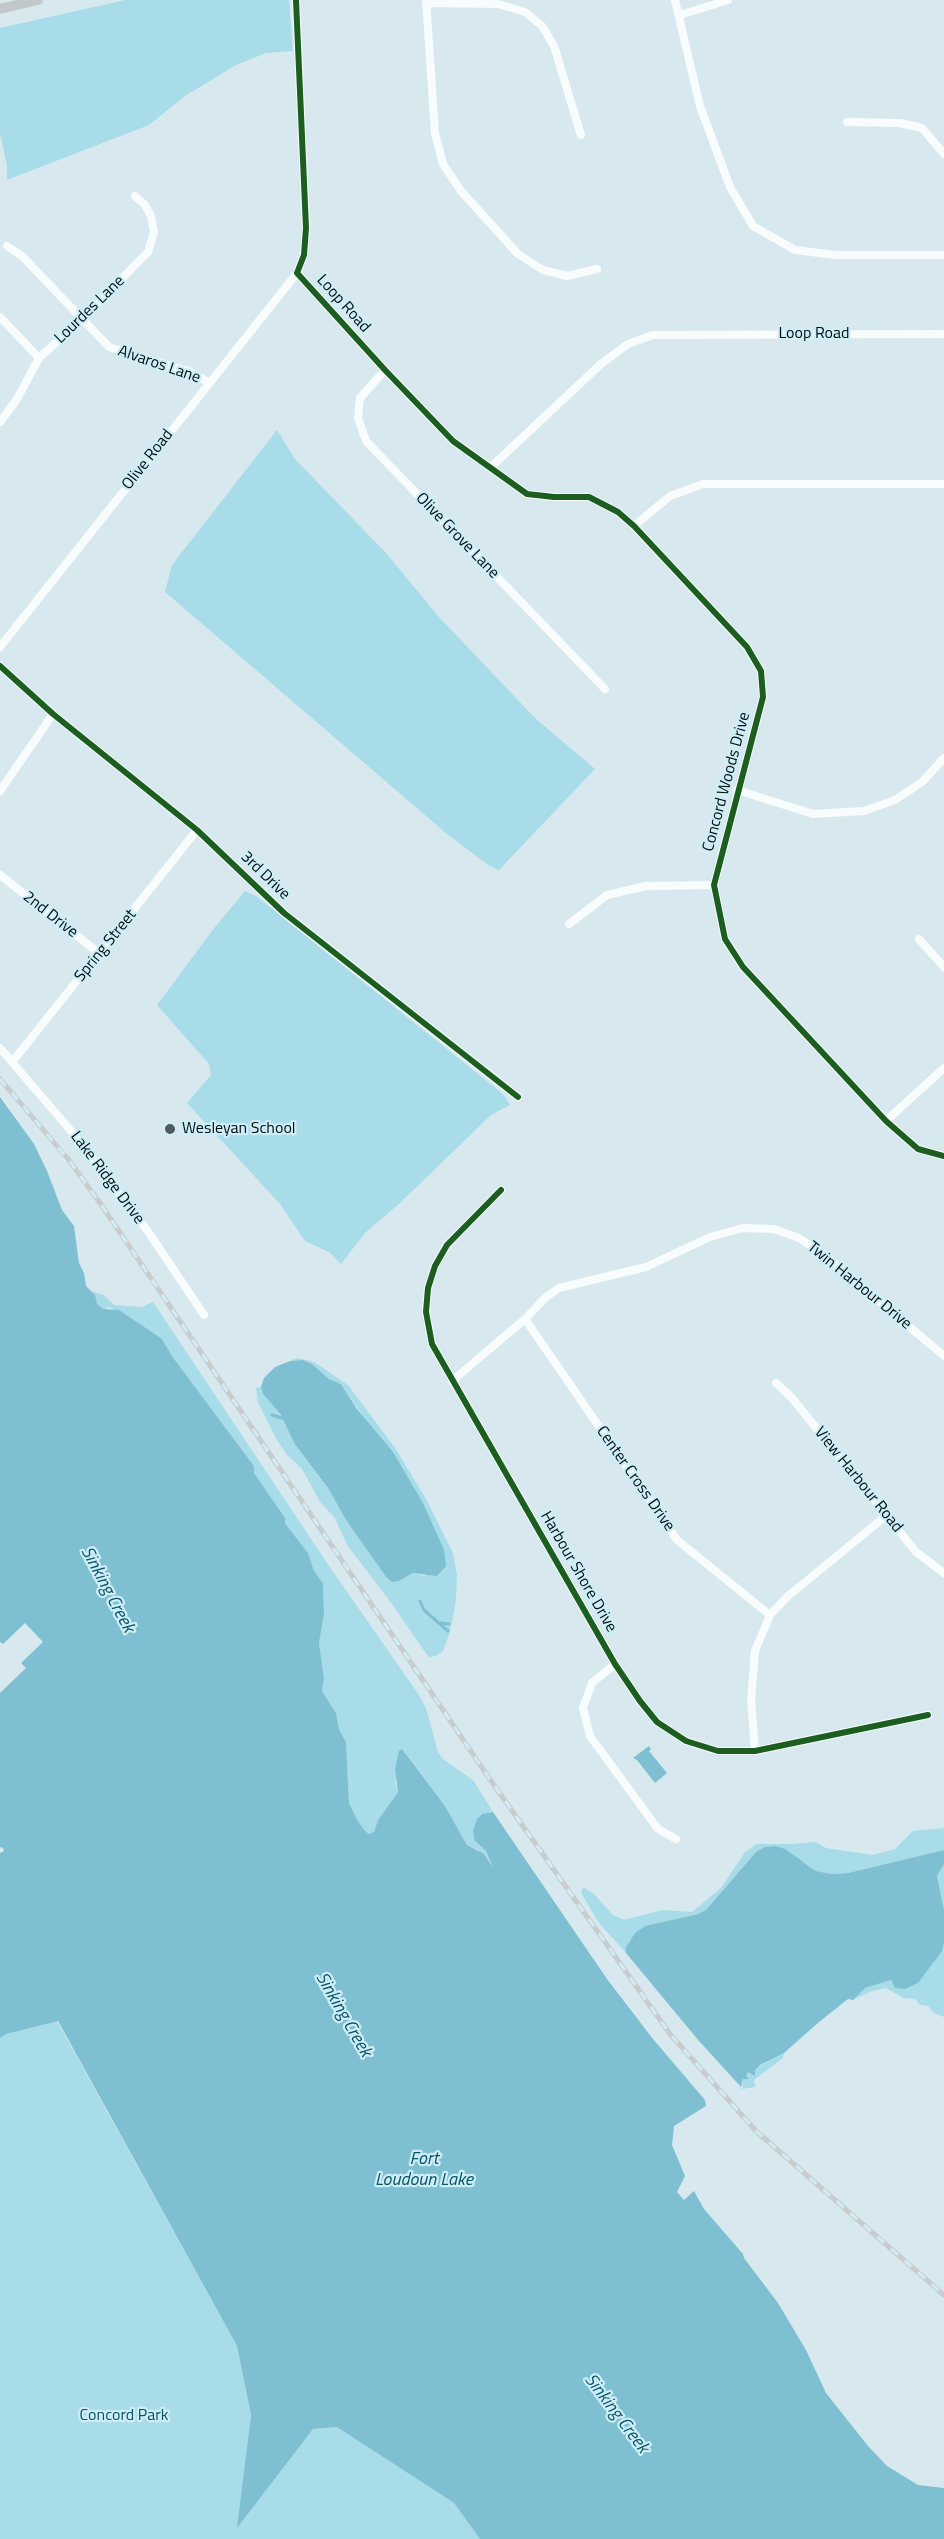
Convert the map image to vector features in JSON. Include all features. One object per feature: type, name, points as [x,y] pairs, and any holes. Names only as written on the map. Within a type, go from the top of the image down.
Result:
[{"type":"main road","points":[[0,9],[38,0]]},
{"type":"street","name":"Loop Road","points":[[296,0],[306,228],[304,255],[297,273],[453,441],[491,467],[602,363],[628,344],[653,334],[944,334]]},
{"type":"street","points":[[675,0],[681,15],[700,106],[730,187],[753,226],[795,250],[836,255],[944,255]]},
{"type":"street","points":[[681,15],[728,0]]},
{"type":"street","points":[[581,135],[554,46],[542,26],[525,12],[498,4],[426,2],[435,133],[443,164],[461,191],[518,254],[543,270],[567,276],[597,269]]},
{"type":"street","points":[[847,123],[900,123],[922,128],[944,154]]},
{"type":"street","name":"Lourdes Lane","points":[[0,422],[17,399],[39,358],[82,319],[148,252],[154,232],[151,216],[145,205],[135,196]]},
{"type":"street","name":"Alvaros Lane","points":[[7,246],[21,256],[109,347],[177,367],[210,383]]},
{"type":"street","name":"Olive Road","points":[[0,647],[297,273]]},
{"type":"street","points":[[0,317],[39,358]]},
{"type":"street","name":"Olive Grove Lane","points":[[385,370],[360,398],[358,418],[366,441],[605,689]]},
{"type":"street","name":"Concord Woods Drive","points":[[491,467],[527,494],[589,497],[618,512],[634,526],[747,647],[761,671],[763,697],[714,885],[724,939],[743,967],[886,1121],[918,1149],[944,1156]]},
{"type":"street","points":[[634,526],[670,496],[703,484],[944,484]]},
{"type":"street","name":"3rd Drive","points":[[0,666],[53,714],[197,830],[284,913],[518,1097]]},
{"type":"street","points":[[0,791],[53,714]]},
{"type":"street","points":[[737,790],[813,814],[864,811],[895,801],[922,782],[944,758]]},
{"type":"street","name":"Spring Street","points":[[13,1061],[197,830]]},
{"type":"street","name":"2nd Drive","points":[[0,875],[100,954]]},
{"type":"street","points":[[569,924],[607,895],[646,886],[714,885]]},
{"type":"street","points":[[919,939],[944,967]]},
{"type":"street","name":"Lake Ridge Drive","points":[[0,1048],[72,1132],[149,1233],[204,1316]]},
{"type":"street","points":[[886,1121],[944,1068]]},
{"type":"street","name":"Harbour Shore Drive","points":[[501,1190],[447,1245],[435,1266],[428,1288],[426,1312],[432,1344],[615,1664],[657,1722],[686,1741],[718,1751],[755,1751],[928,1715]]},
{"type":"street","name":"Twin Harbour Drive","points":[[452,1381],[559,1288],[646,1267],[710,1237],[743,1228],[774,1229],[799,1238],[824,1254],[944,1356]]},
{"type":"street","name":"Center Cross Drive","points":[[525,1319],[677,1540],[770,1615]]},
{"type":"street","name":"View Harbour Road","points":[[776,1383],[792,1398],[916,1552],[944,1573]]},
{"type":"street","points":[[755,1751],[751,1700],[755,1651],[770,1615],[787,1597],[887,1515]]},
{"type":"street","points":[[615,1664],[592,1683],[583,1708],[590,1736],[658,1828],[676,1839]]},
{"type":"green space","points":[[125,0],[289,0],[293,51],[266,53],[236,65],[185,96],[149,125],[7,180],[7,165],[0,134],[0,28]]},
{"type":"green space","points":[[277,430],[295,459],[386,553],[439,617],[535,718],[595,769],[499,870],[488,865],[447,834],[165,592],[172,565]]},
{"type":"green space","points":[[245,891],[256,896],[503,1094],[510,1105],[491,1115],[401,1202],[365,1233],[341,1264],[329,1252],[305,1241],[280,1204],[187,1103],[211,1075],[209,1064],[157,1005]]},
{"type":"green space","points":[[91,1291],[104,1295],[114,1305],[142,1307],[153,1302],[327,1563],[419,1695],[426,1708],[438,1752],[443,1759],[474,1781],[493,1812],[482,1814],[477,1819],[473,1830],[474,1840],[486,1851],[493,1868],[477,1849],[467,1845],[445,1806],[402,1749],[395,1781],[398,1792],[378,1820],[374,1832],[369,1834],[356,1820],[349,1803],[346,1742],[339,1729],[336,1713],[322,1691],[324,1678],[319,1643],[324,1614],[323,1583],[314,1571],[308,1553],[285,1523],[254,1473],[254,1466],[172,1356],[162,1339],[110,1307],[104,1309],[97,1304]]},
{"type":"green space","points":[[298,1358],[314,1362],[348,1385],[395,1448],[426,1499],[453,1553],[457,1575],[456,1600],[450,1632],[443,1651],[436,1656],[429,1657],[347,1545],[335,1518],[320,1502],[302,1469],[287,1455],[258,1403],[256,1388],[261,1387],[263,1394],[281,1415],[294,1443],[328,1488],[346,1520],[365,1545],[399,1581],[413,1573],[425,1576],[427,1513],[423,1503],[341,1384],[329,1379],[312,1364],[303,1360],[290,1361]]},
{"type":"green space","points":[[944,1828],[944,1850],[848,1873],[831,1874],[816,1871],[806,1863],[756,1852],[706,1910],[698,1914],[645,1926],[629,1941],[626,1953],[599,1923],[581,1893],[583,1887],[594,1894],[613,1915],[624,1920],[662,1910],[692,1912],[721,1888],[745,1852],[756,1844],[816,1842],[826,1848],[873,1855],[895,1849],[913,1831]]},
{"type":"green space","points":[[944,1864],[944,1910],[937,1876]]},
{"type":"green space","points":[[944,1942],[944,2017],[934,2013],[928,2006],[920,2005],[915,1999],[904,1998],[886,1988],[872,1991],[853,2000],[865,1988],[891,1980],[896,1988],[941,1951]]},
{"type":"green space","name":"Concord Park","points":[[57,2021],[237,2346],[251,2415],[238,2526],[313,2429],[338,2427],[454,2503],[480,2539],[0,2539],[0,2038],[6,2034]]},
{"type":"green space","points":[[784,2053],[783,2058],[754,2080],[755,2087],[742,2089],[743,2079],[748,2079],[745,2076],[748,2072]]},
{"type":"water","name":"Fort Loudoun Lake","points":[[0,1097],[34,1144],[62,1210],[74,1226],[79,1263],[84,1273],[86,1286],[95,1295],[97,1304],[104,1309],[119,1310],[162,1339],[172,1356],[254,1466],[254,1473],[285,1518],[285,1523],[308,1553],[314,1571],[323,1583],[324,1614],[319,1643],[324,1678],[322,1691],[336,1713],[339,1729],[346,1742],[349,1803],[357,1820],[369,1834],[374,1832],[378,1820],[398,1792],[395,1769],[399,1751],[402,1749],[445,1806],[467,1845],[484,1854],[493,1868],[486,1851],[474,1840],[473,1830],[477,1819],[482,1814],[493,1812],[607,1979],[653,2039],[705,2100],[706,2106],[674,2126],[672,2145],[685,2176],[677,2192],[684,2200],[694,2191],[704,2209],[743,2254],[778,2303],[806,2350],[826,2393],[868,2446],[887,2466],[918,2485],[944,2488],[944,2539],[480,2539],[454,2503],[337,2427],[313,2429],[237,2528],[251,2415],[237,2346],[58,2021],[6,2034],[0,2038],[0,1853],[4,1851],[0,1847]]},
{"type":"water","points":[[303,1360],[312,1364],[329,1379],[341,1384],[357,1409],[393,1452],[423,1503],[444,1550],[446,1566],[437,1576],[413,1573],[399,1581],[392,1582],[387,1578],[346,1520],[328,1488],[294,1443],[281,1415],[263,1394],[261,1387],[264,1378],[275,1367],[290,1361]]},
{"type":"water","points":[[649,1746],[651,1749],[649,1751],[667,1773],[655,1783],[633,1758]]},
{"type":"water","points":[[775,1846],[785,1849],[816,1871],[831,1874],[848,1873],[944,1850],[944,1864],[937,1876],[944,1910],[944,1942],[942,1951],[918,1983],[905,1989],[895,1988],[891,1980],[865,1988],[853,2000],[848,1999],[819,2022],[784,2053],[760,2065],[755,2070],[755,2076],[748,2072],[746,2076],[749,2079],[743,2079],[741,2087],[699,2041],[626,1953],[626,1947],[635,1933],[645,1926],[698,1914],[706,1910],[756,1852],[765,1847]]},
{"type":"pier","points":[[25,1623],[43,1642],[21,1663],[26,1668],[0,1693],[0,1642],[3,1644]]},
{"type":"waterway","points":[[272,1415],[285,1419]]},
{"type":"waterway","points":[[420,1601],[424,1610],[448,1631]]},
{"type":"waterway","points":[[441,1623],[449,1624]]},
{"type":"railway","points":[[0,1079],[68,1159],[100,1203],[489,1778],[670,2034],[756,2131],[944,2295]]},
{"type":"cycle path","points":[[296,0],[306,228],[304,255],[297,273],[453,441],[527,494],[589,497],[618,512],[634,526],[747,647],[761,671],[763,697],[714,885],[725,939],[743,967],[886,1121],[918,1149],[944,1156]]},
{"type":"cycle path","points":[[0,666],[53,714],[197,830],[284,913],[518,1097]]},
{"type":"cycle path","points":[[501,1190],[447,1245],[435,1266],[428,1288],[426,1312],[432,1344],[615,1664],[657,1722],[686,1741],[718,1751],[755,1751],[928,1715]]},
{"type":"place","name":"Wesleyan School","points":[[170,1129]]},
{"type":"water label","name":"Sinking Creek","points":[[107,1590]]},
{"type":"water label","name":"Sinking Creek","points":[[343,2015]]},
{"type":"water label","name":"Sinking Creek","points":[[616,2414]]}]
